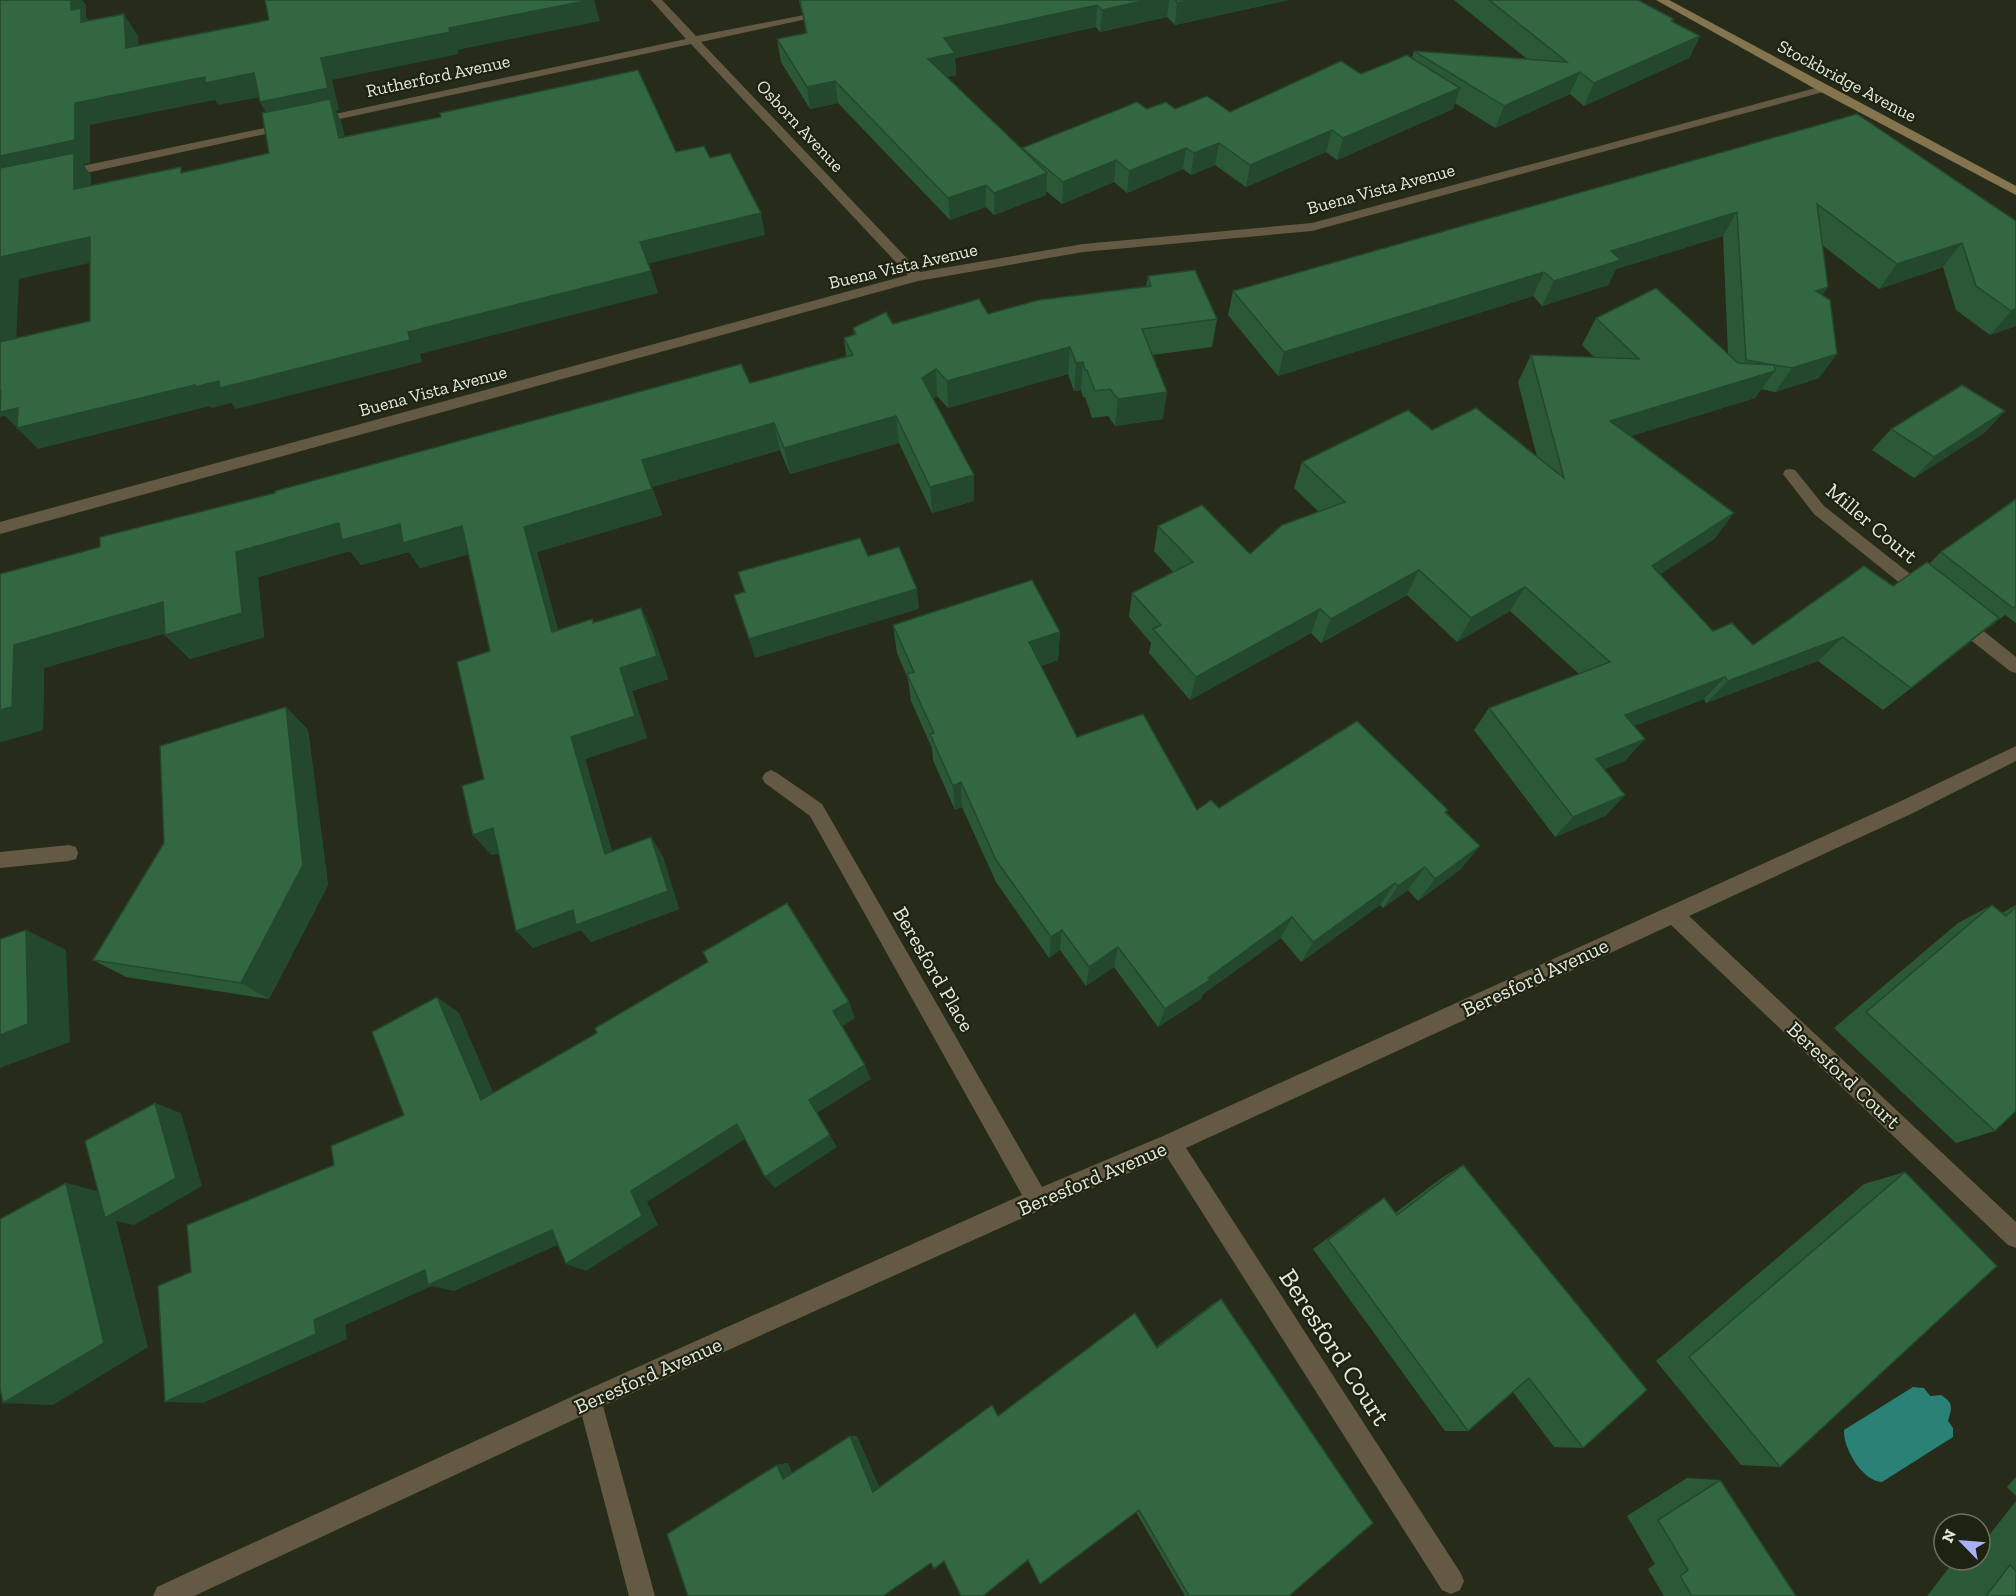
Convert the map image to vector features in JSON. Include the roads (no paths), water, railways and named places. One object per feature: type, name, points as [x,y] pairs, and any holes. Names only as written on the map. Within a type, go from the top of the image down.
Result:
[{"type":"street","name":"Osborn Avenue","points":[[657,0],[917,277]]},
{"type":"street","name":"Stockbridge Avenue","points":[[1661,0],[2016,191]]},
{"type":"street","name":"Rutherford Avenue","points":[[46,178],[838,9]]},
{"type":"street","name":"Buena Vista Avenue","points":[[0,528],[917,277],[1083,248],[1312,227],[1823,89]]},
{"type":"street","name":"Miller Court","points":[[1790,474],[1819,510],[1931,599]]},
{"type":"street","points":[[1950,614],[2016,666]]},
{"type":"street","name":"Beresford Avenue","points":[[165,1596],[590,1401],[1037,1200],[1171,1144],[1905,808],[2016,753]]},
{"type":"street","name":"Beresford Place","points":[[771,778],[816,810],[1037,1200]]},
{"type":"street","points":[[0,860],[69,853]]},
{"type":"street","name":"Beresford Court","points":[[1672,914],[2016,1237]]},
{"type":"street","name":"Beresford Court","points":[[1171,1144],[1451,1581]]},
{"type":"street","points":[[590,1401],[642,1596]]},
{"type":"water","points":[[1913,1387],[1924,1388],[1930,1396],[1941,1395],[1950,1403],[1948,1421],[1953,1428],[1953,1437],[1882,1482],[1875,1480],[1861,1470],[1850,1454],[1844,1430]]}]
